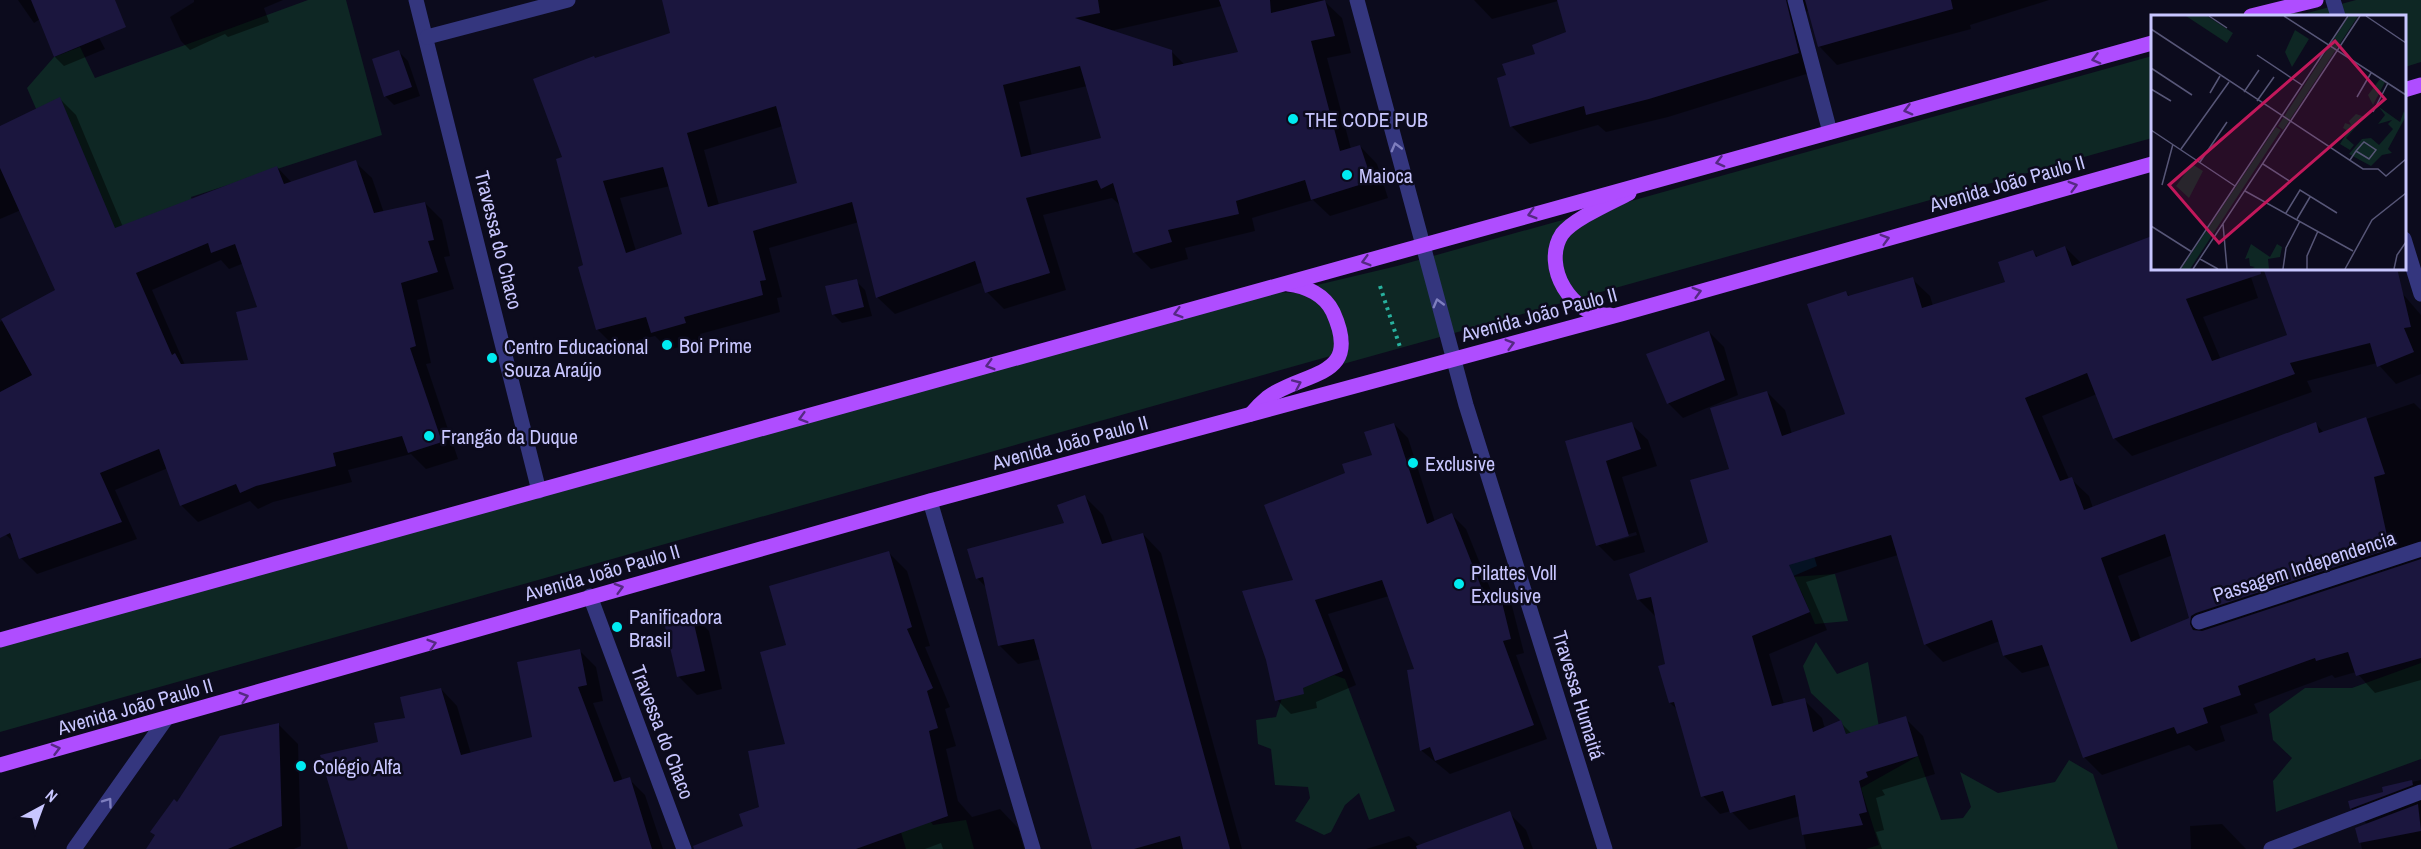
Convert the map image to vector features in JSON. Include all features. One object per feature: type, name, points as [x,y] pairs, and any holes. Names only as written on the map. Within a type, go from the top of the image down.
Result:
[{"type":"main road","points":[[2255,15],[2316,0]]},
{"type":"main road","points":[[0,640],[2151,43]]},
{"type":"main road","points":[[2406,90],[2421,86]]},
{"type":"main road","name":"Avenida João Paulo II","points":[[0,765],[930,501],[1621,314],[2151,164]]},
{"type":"main road","points":[[1621,314],[1602,315],[1574,301],[1564,292],[1555,255],[1562,234],[1571,226],[1653,180]]},
{"type":"main road","points":[[1249,416],[1268,397],[1330,369],[1338,361],[1342,349],[1343,339],[1329,303],[1318,295],[1290,284],[1272,287]]},
{"type":"street","name":"Travessa do Chaco","points":[[416,0],[539,491]]},
{"type":"street","points":[[427,38],[568,0]]},
{"type":"street","name":"Travessa Humaitá","points":[[1357,0],[1453,360],[1605,849]]},
{"type":"street","points":[[1795,0],[1830,132]]},
{"type":"street","points":[[2333,0],[2338,15]]},
{"type":"street","points":[[2406,245],[2421,294]]},
{"type":"street","points":[[930,501],[1033,849]]},
{"type":"street","name":"Passagem Independencia","points":[[2199,622],[2421,549]]},
{"type":"street","name":"Travessa do Chaco","points":[[590,596],[684,849]]},
{"type":"street","points":[[74,849],[166,719]]},
{"type":"street","points":[[2271,849],[2421,792]]},
{"type":"path","points":[[1372,259],[1408,372]]},
{"type":"green space","points":[[308,0],[346,0],[382,135],[191,197],[199,222],[72,258],[77,203],[27,88],[54,57],[80,47],[95,78]]},
{"type":"green space","points":[[2356,0],[2421,0],[2421,62],[2406,67],[2406,15],[2300,15]]},
{"type":"green space","points":[[2151,56],[2151,138],[1343,364],[1349,340],[1333,300],[1317,285],[1397,266]]},
{"type":"green space","points":[[1279,292],[1303,294],[1319,303],[1330,318],[1333,327],[1334,355],[0,732],[0,645]]},
{"type":"green space","points":[[1835,574],[1848,621],[1815,624],[1802,593],[1791,577]]},
{"type":"green space","points":[[1816,642],[1837,674],[1868,662],[1882,745],[1854,755],[1841,721],[1811,693],[1803,666]]},
{"type":"green space","points":[[1295,657],[1324,679],[1334,675],[1345,679],[1395,811],[1369,820],[1359,793],[1345,805],[1331,832],[1324,835],[1295,821],[1310,798],[1308,787],[1275,785],[1271,749],[1258,744],[1256,720],[1276,717]]},
{"type":"green space","points":[[2421,663],[2421,759],[2276,812],[2273,781],[2292,758],[2273,740],[2269,714],[2305,688],[2352,688]]},
{"type":"green space","points":[[1918,756],[1941,820],[1963,818],[1971,807],[1960,772],[1998,793],[2055,782],[2069,760],[2093,774],[2118,849],[1866,849],[1879,845],[1861,788]]},
{"type":"green space","points":[[888,789],[910,790],[933,825],[966,820],[974,849],[906,849]]},
{"type":"water","points":[[1803,520],[1817,566],[1791,577],[1778,527]]},
{"type":"building","points":[[31,0],[115,0],[126,27],[54,57]]},
{"type":"building","points":[[662,0],[1098,0],[1100,13],[1075,18],[1172,50],[1173,66],[1238,52],[1219,0],[1270,0],[1271,13],[1325,0],[1335,36],[1311,41],[1340,151],[1360,145],[1372,181],[1311,200],[1305,180],[1236,201],[1239,214],[1168,230],[1172,242],[1133,253],[1113,183],[1101,189],[1097,180],[1026,198],[1050,273],[985,293],[975,261],[876,298],[852,202],[753,231],[766,280],[760,281],[763,295],[684,317],[686,323],[651,333],[646,317],[596,330],[578,267],[583,265],[556,159],[562,157],[533,79],[594,56],[595,58],[670,33]],"holes":[[[1080,66],[1101,138],[1021,157],[1003,85]],[[776,106],[797,183],[708,207],[687,133]],[[663,167],[682,234],[626,253],[603,181]]]},
{"type":"building","points":[[1557,0],[1786,0],[1799,53],[1649,99],[1586,115],[1584,106],[1510,127],[1497,78],[1506,75],[1502,64],[1535,54],[1532,45],[1566,32]]},
{"type":"building","points":[[1805,0],[1951,0],[1953,9],[1818,47]]},
{"type":"building","points":[[399,50],[412,87],[384,97],[372,59]]},
{"type":"building","points":[[60,97],[115,228],[277,166],[284,184],[356,160],[374,213],[425,202],[434,240],[428,241],[438,272],[401,283],[416,346],[410,348],[442,442],[408,453],[402,436],[333,453],[336,466],[256,486],[240,493],[236,484],[180,506],[159,449],[100,473],[122,522],[19,559],[10,533],[0,538],[0,392],[32,375],[1,319],[55,290],[0,168],[0,126]],"holes":[[[208,243],[211,253],[235,244],[257,307],[236,312],[248,360],[181,364],[175,353],[172,355],[136,273]]]},
{"type":"building","points":[[2151,236],[2151,270],[2260,270],[2261,274],[2186,299],[2212,361],[2287,335],[2264,270],[2397,270],[2411,327],[2404,328],[2414,352],[2377,367],[2370,343],[2290,363],[2295,374],[2113,439],[2087,373],[2025,398],[2060,481],[2072,477],[2084,510],[2316,422],[2319,433],[2366,417],[2385,474],[2374,477],[2390,549],[2196,613],[2191,616],[2190,624],[2193,630],[2202,631],[2421,559],[2421,658],[2356,676],[2348,652],[2316,661],[2315,658],[2238,686],[2241,695],[2203,708],[2208,723],[2177,734],[2174,727],[2083,758],[2042,645],[2003,656],[1992,620],[1924,645],[1891,535],[1789,565],[1810,612],[1752,636],[1772,706],[1805,698],[1813,732],[1841,720],[1846,734],[1906,716],[1918,756],[1866,772],[1868,777],[1859,781],[1867,812],[1859,814],[1863,825],[1802,835],[1795,795],[1730,813],[1723,791],[1701,797],[1674,702],[1669,703],[1658,666],[1665,664],[1651,597],[1637,600],[1629,574],[1708,542],[1690,480],[1729,469],[1710,408],[1767,391],[1782,436],[1845,414],[1807,304],[1846,291],[1848,296],[1913,277],[1922,308],[2005,282],[1998,262],[2033,250],[2036,257],[2065,246],[2072,266]],"holes":[[[2165,534],[2189,618],[2131,642],[2101,558]]]},
{"type":"building","points":[[857,279],[864,307],[832,315],[825,286]]},
{"type":"building","points":[[1709,331],[1725,380],[1667,404],[1646,354]]},
{"type":"building","points":[[1632,422],[1641,449],[1606,461],[1629,536],[1596,546],[1565,441]]},
{"type":"building","points":[[1394,423],[1427,524],[1452,513],[1484,594],[1499,590],[1511,639],[1503,641],[1534,725],[1435,761],[1430,747],[1420,751],[1407,670],[1414,669],[1382,580],[1315,600],[1343,671],[1303,688],[1304,694],[1275,701],[1266,660],[1242,591],[1293,580],[1264,505],[1345,473],[1342,464],[1372,455],[1364,432]]},
{"type":"building","points":[[1085,495],[1102,544],[1143,533],[1230,849],[1183,849],[1180,836],[1134,849],[1092,849],[1034,639],[998,646],[983,577],[976,579],[967,549],[1064,523],[1057,505]]},
{"type":"building","points":[[889,551],[912,627],[907,629],[933,688],[927,691],[938,728],[929,731],[948,816],[856,849],[694,849],[693,846],[743,826],[739,814],[759,807],[748,751],[785,744],[760,652],[786,645],[769,586]]},
{"type":"building","points":[[691,611],[705,671],[677,677],[663,618]]},
{"type":"building","points":[[580,649],[587,685],[578,687],[614,782],[630,777],[652,849],[348,849],[320,755],[378,742],[374,723],[405,718],[400,697],[441,688],[461,755],[532,737],[517,662]]},
{"type":"building","points":[[279,723],[282,826],[228,849],[146,849],[155,835],[150,832],[174,799],[177,802],[220,736]]},
{"type":"building","points":[[2412,780],[2413,785],[2350,809],[2348,801],[2383,792],[2382,787]]},
{"type":"building","points":[[2418,804],[2421,831],[2359,843],[2355,828]]},
{"type":"building","points":[[1510,811],[1524,849],[1417,849],[1416,846]]},
{"type":"place","name":"THE CODE PUB","points":[[1293,119]]},
{"type":"place","name":"Maioca","points":[[1347,175]]},
{"type":"place","name":"Boi Prime","points":[[667,345]]},
{"type":"place","name":"Centro Educacional Souza Araújo","points":[[492,358]]},
{"type":"place","name":"Frangão da Duque","points":[[429,436]]},
{"type":"place","name":"Exclusive","points":[[1413,463]]},
{"type":"place","name":"Pilattes Voll Exclusive","points":[[1459,584]]},
{"type":"place","name":"Panificadora Brasil","points":[[617,627]]},
{"type":"place","name":"Colégio Alfa","points":[[301,766]]}]
